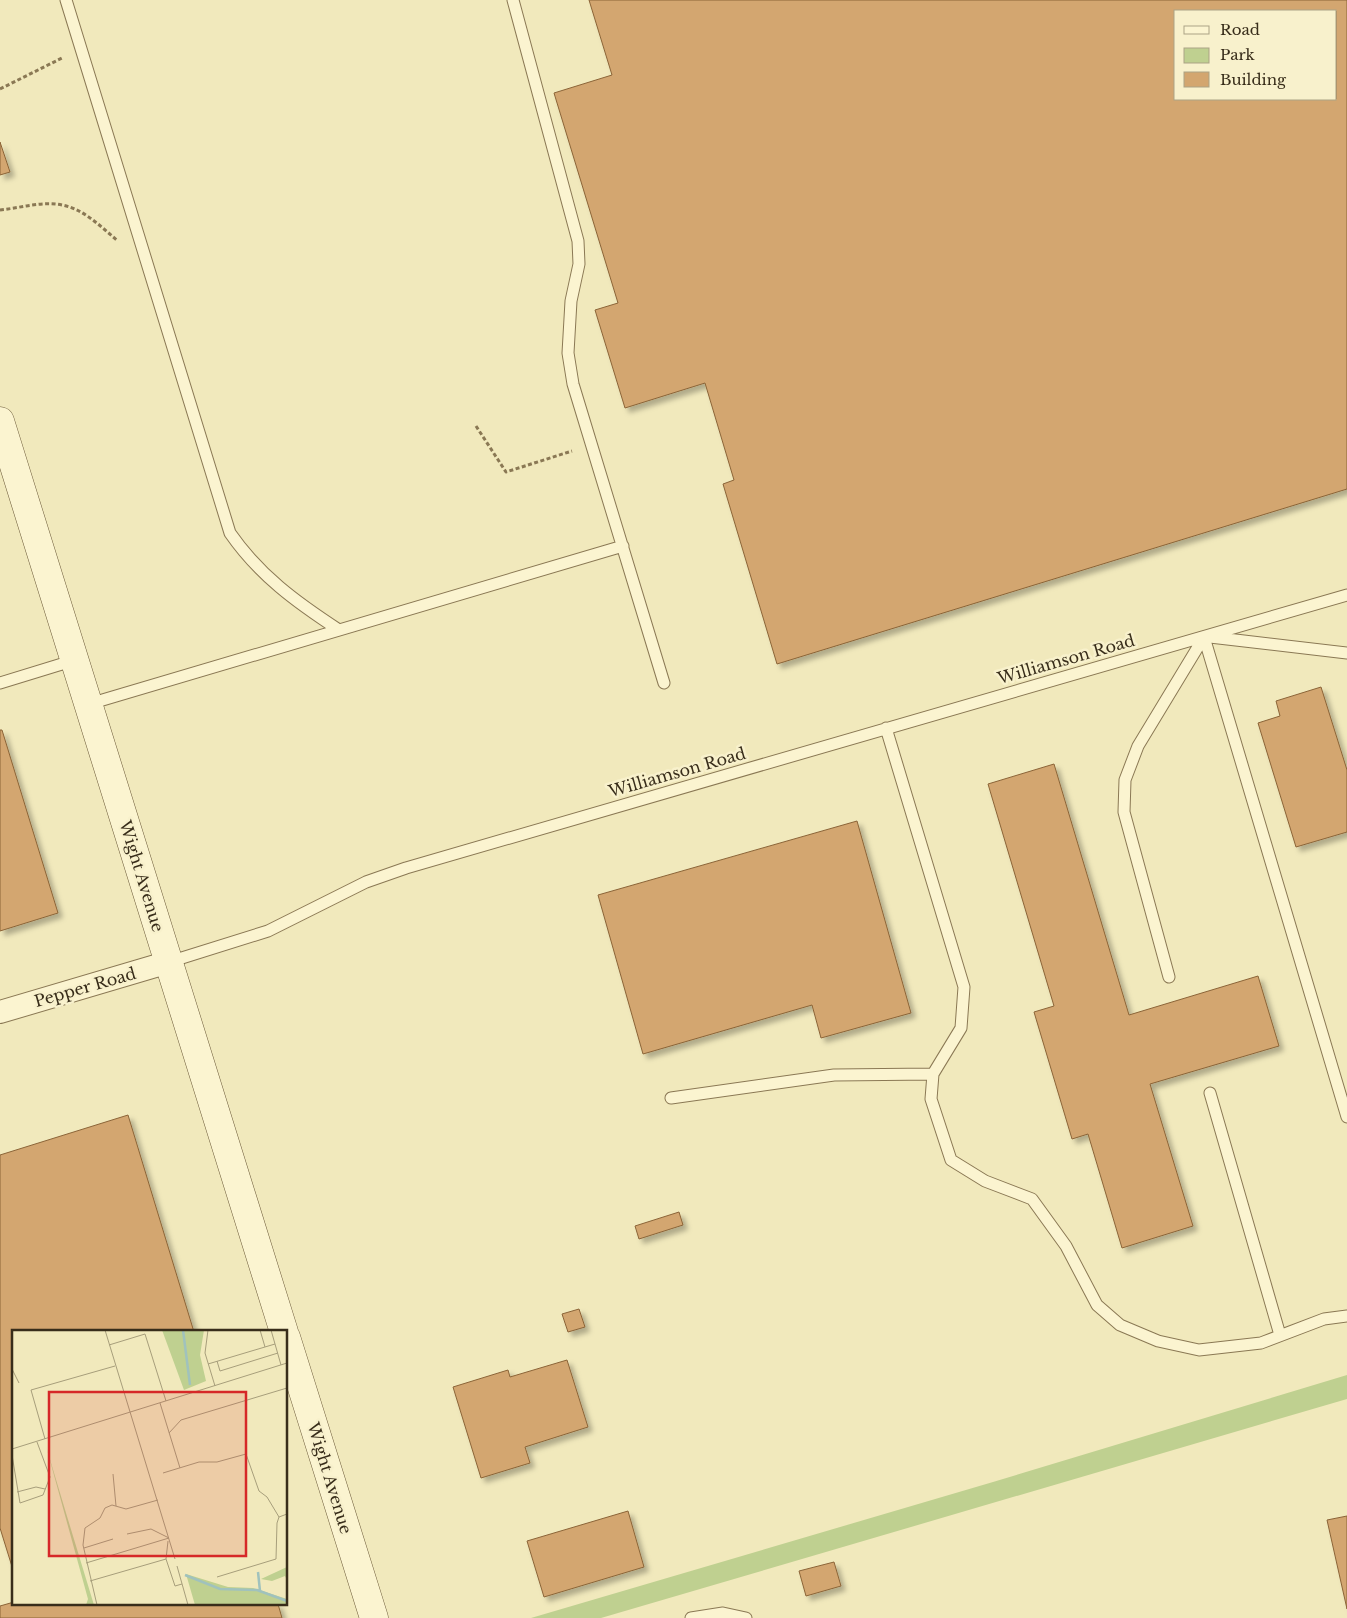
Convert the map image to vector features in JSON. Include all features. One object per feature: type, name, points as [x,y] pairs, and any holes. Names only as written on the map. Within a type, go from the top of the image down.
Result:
[{"type":"street","name":"Wight Avenue","points":[[0,421],[283,1330]]},
{"type":"street","name":"Pepper Road","points":[[0,1012],[169,962]]},
{"type":"street","name":"Wight Avenue","points":[[288,1344],[374,1618]]},
{"type":"lane","points":[[66,0],[230,533],[244,553],[267,578],[292,599],[338,630]]},
{"type":"lane","points":[[513,0],[578,241],[579,264],[571,301],[568,353],[573,384],[664,683]]},
{"type":"lane","points":[[89,704],[622,546]]},
{"type":"lane","name":"Williamson Road","points":[[169,962],[268,931],[366,882],[406,868],[1347,595]]},
{"type":"lane","points":[[1204,637],[1347,652]]},
{"type":"lane","points":[[1168,977],[1124,812],[1125,780],[1138,746],[1204,637]]},
{"type":"lane","points":[[1204,637],[1347,1117]]},
{"type":"lane","points":[[0,683],[75,660]]},
{"type":"lane","points":[[886,728],[964,987],[961,1028],[933,1074],[931,1099],[951,1160],[984,1180],[1032,1199],[1066,1246],[1097,1305],[1120,1325],[1158,1341],[1199,1350],[1260,1343],[1324,1319],[1347,1316]]},
{"type":"lane","points":[[671,1098],[834,1075],[933,1074]]},
{"type":"lane","points":[[1210,1093],[1280,1335]]},
{"type":"lane","points":[[691,1618],[723,1612],[746,1618]]},
{"type":"path","points":[[0,89],[82,51]]},
{"type":"path","points":[[0,210],[43,204],[69,207],[83,212],[148,266]]},
{"type":"path","points":[[476,426],[506,472],[572,450]]},
{"type":"green space","points":[[1347,1375],[1347,1399],[601,1618],[531,1618],[993,1482]]},
{"type":"building","points":[[589,0],[1347,0],[1347,489],[777,664],[723,484],[734,480],[705,383],[625,408],[595,310],[618,303],[554,93],[612,75]]},
{"type":"building","points":[[0,142],[10,172],[0,175]]},
{"type":"building","points":[[1321,687],[1347,770],[1347,832],[1296,847],[1258,723],[1280,716],[1276,701]]},
{"type":"building","points":[[0,730],[2,730],[58,913],[0,931]]},
{"type":"building","points":[[1054,764],[1129,1015],[1258,976],[1279,1046],[1150,1084],[1193,1226],[1122,1248],[1088,1134],[1072,1139],[1034,1012],[1054,1006],[988,784]]},
{"type":"building","points":[[857,821],[911,1013],[821,1038],[812,1005],[643,1054],[598,895]]},
{"type":"building","points":[[128,1115],[193,1330],[12,1330],[12,1567],[0,1528],[0,1155]]},
{"type":"building","points":[[679,1212],[683,1225],[639,1239],[635,1226]]},
{"type":"building","points":[[579,1309],[585,1327],[568,1332],[562,1314]]},
{"type":"building","points":[[567,1360],[588,1427],[525,1447],[530,1463],[481,1478],[453,1387],[508,1370],[510,1377]]},
{"type":"building","points":[[628,1511],[644,1567],[544,1597],[527,1541]]},
{"type":"building","points":[[1347,1516],[1347,1609],[1327,1520]]},
{"type":"building","points":[[834,1562],[841,1586],[806,1596],[799,1571]]},
{"type":"building","points":[[12,1603],[12,1606],[279,1606],[282,1618],[0,1618],[0,1606]]}]
